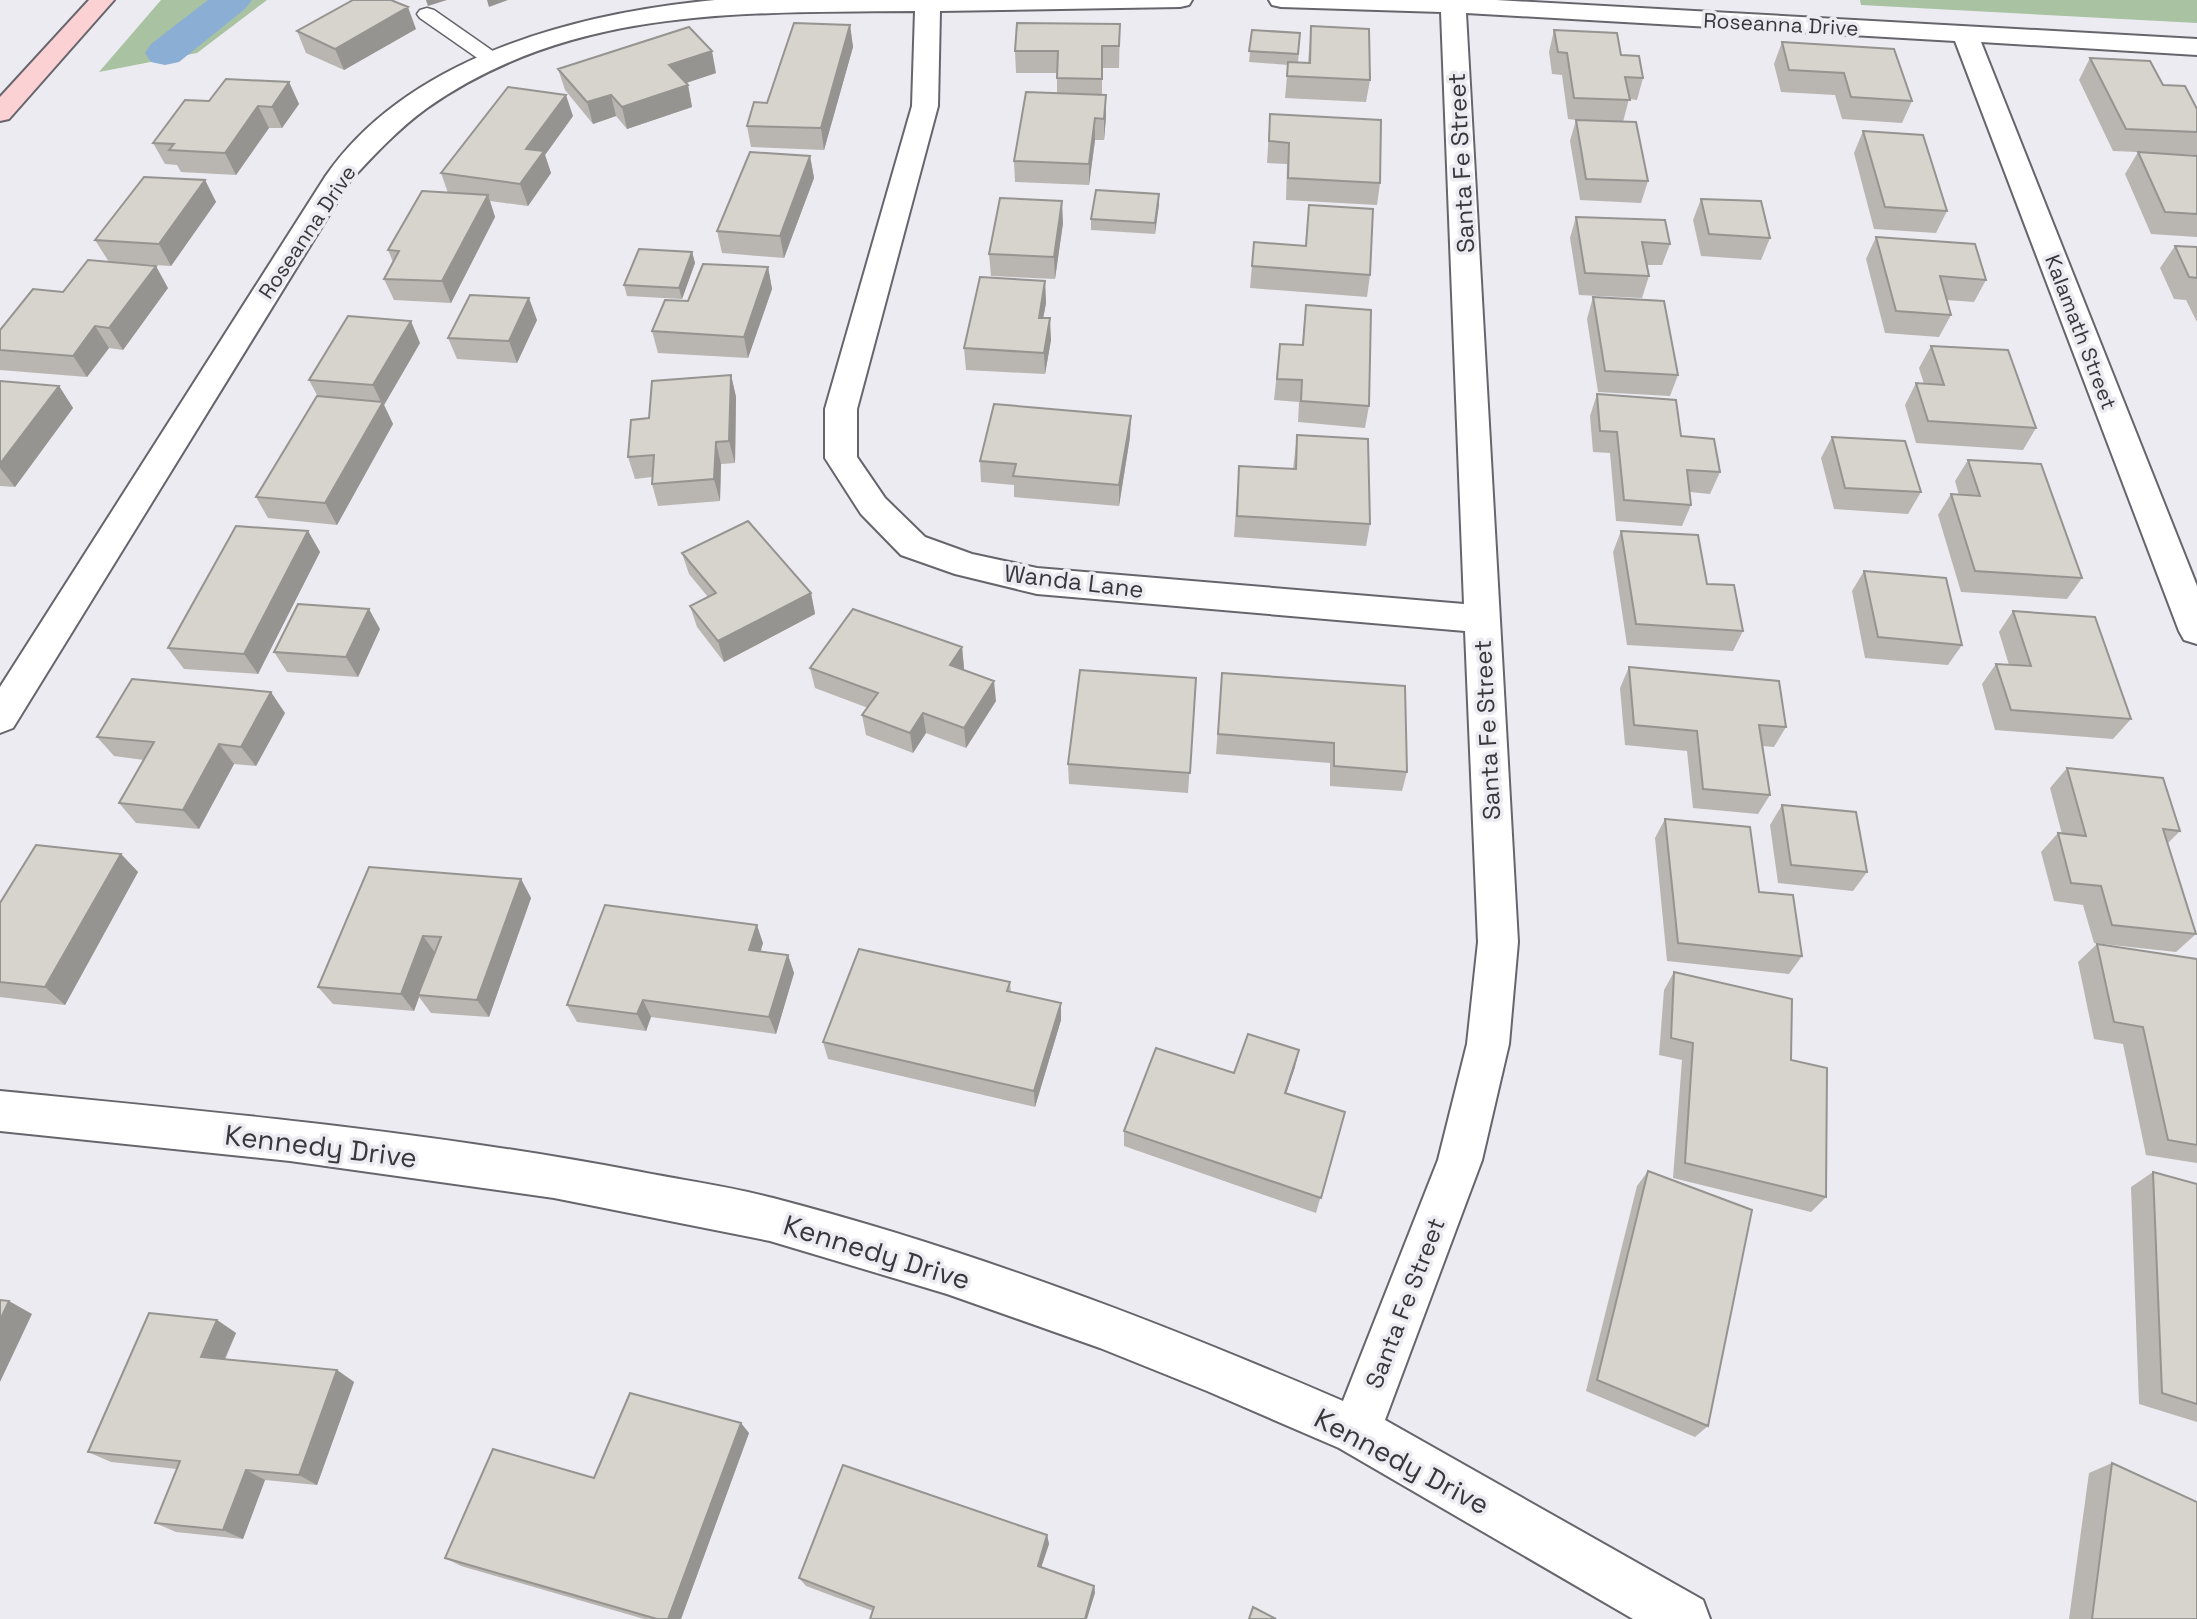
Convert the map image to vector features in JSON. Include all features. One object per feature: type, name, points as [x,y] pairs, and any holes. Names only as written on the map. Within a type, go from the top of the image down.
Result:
[{"type":"main road","points":[[0,113],[102,0]]},
{"type":"street","name":"Roseanna Drive","points":[[0,718],[339,177],[380,133],[426,99],[493,60],[569,32],[626,17],[672,10],[730,6],[1180,0]]},
{"type":"street","name":"Roseanna Drive","points":[[1281,0],[1453,5],[2197,47]]},
{"type":"street","name":"Wanda Lane","points":[[928,3],[925,106],[841,409],[841,458],[873,506],[913,546],[967,565],[1037,581],[1482,619]]},
{"type":"street","name":"Santa Fe Street","points":[[1356,1431],[1461,1160],[1488,1044],[1498,942],[1453,5]]},
{"type":"street","name":"Kalamath Street","points":[[1965,34],[2197,631]]},
{"type":"street","name":"Kennedy Drive","points":[[0,1111],[290,1140],[554,1177],[770,1219],[947,1271],[1100,1324],[1218,1371],[1356,1431],[1684,1619]]},
{"type":"lane","points":[[427,14],[493,60]]},
{"type":"green space","points":[[161,0],[267,0],[197,53],[99,72]]},
{"type":"green space","points":[[1860,0],[2197,0],[2197,23],[1861,5]]},
{"type":"building","points":[[353,0],[391,0],[408,7],[335,49],[297,31]]},
{"type":"building","points":[[794,23],[850,25],[821,128],[747,126],[754,102],[767,103]]},
{"type":"building","points":[[1017,23],[1120,24],[1119,46],[1102,46],[1102,79],[1057,78],[1058,51],[1015,51]]},
{"type":"building","points":[[1311,26],[1369,29],[1370,80],[1287,76],[1288,62],[1310,63]]},
{"type":"building","points":[[689,27],[712,51],[669,65],[688,85],[622,107],[611,95],[587,102],[558,69]]},
{"type":"building","points":[[1252,30],[1300,33],[1298,54],[1249,51]]},
{"type":"building","points":[[1554,30],[1617,33],[1621,55],[1639,56],[1643,78],[1625,77],[1630,100],[1574,98],[1567,53],[1558,52]]},
{"type":"building","points":[[1782,42],[1894,49],[1912,101],[1851,97],[1844,73],[1789,70]]},
{"type":"building","points":[[2090,58],[2150,61],[2163,85],[2185,86],[2197,109],[2197,132],[2126,129]]},
{"type":"building","points":[[226,79],[289,82],[272,107],[258,106],[225,153],[169,150],[174,144],[153,143],[185,100],[209,101]]},
{"type":"building","points":[[508,87],[566,95],[526,149],[544,151],[520,184],[441,173]]},
{"type":"building","points":[[1026,92],[1106,95],[1104,119],[1095,118],[1089,164],[1014,161]]},
{"type":"building","points":[[1270,114],[1381,120],[1380,183],[1288,178],[1289,143],[1269,141]]},
{"type":"building","points":[[1576,120],[1636,122],[1648,181],[1586,179]]},
{"type":"building","points":[[1863,131],[1923,135],[1947,211],[1885,207]]},
{"type":"building","points":[[750,152],[810,156],[780,236],[717,231]]},
{"type":"building","points":[[2138,152],[2197,156],[2197,214],[2165,212]]},
{"type":"building","points":[[144,177],[205,180],[159,244],[95,240]]},
{"type":"building","points":[[1096,190],[1159,194],[1155,223],[1091,219]]},
{"type":"building","points":[[422,191],[488,195],[442,281],[384,279],[399,251],[388,250]]},
{"type":"building","points":[[1000,198],[1062,201],[1054,257],[989,254]]},
{"type":"building","points":[[1701,199],[1761,201],[1770,238],[1709,234]]},
{"type":"building","points":[[1309,205],[1373,209],[1370,275],[1252,266],[1254,242],[1306,246]]},
{"type":"building","points":[[1576,217],[1665,220],[1670,244],[1642,242],[1649,276],[1585,273]]},
{"type":"building","points":[[1876,237],[1975,244],[1986,280],[1940,276],[1951,315],[1896,311]]},
{"type":"building","points":[[2175,246],[2197,247],[2197,278],[2189,277]]},
{"type":"building","points":[[639,249],[692,252],[679,288],[624,285]]},
{"type":"building","points":[[88,260],[156,266],[109,328],[95,326],[73,356],[0,350],[0,330],[33,289],[63,292]]},
{"type":"building","points":[[703,264],[768,267],[744,337],[652,331],[665,300],[688,301]]},
{"type":"building","points":[[980,277],[1045,281],[1039,318],[1050,318],[1044,353],[964,348]]},
{"type":"building","points":[[470,295],[529,298],[509,341],[448,338]]},
{"type":"building","points":[[1593,297],[1664,301],[1678,375],[1605,371]]},
{"type":"building","points":[[1306,305],[1371,310],[1369,406],[1301,401],[1302,380],[1277,379],[1280,344],[1303,345]]},
{"type":"building","points":[[348,316],[411,321],[373,385],[309,380]]},
{"type":"building","points":[[1931,346],[2008,350],[2036,428],[1928,421],[1916,383],[1944,385]]},
{"type":"building","points":[[731,375],[729,441],[716,442],[714,479],[652,484],[654,455],[628,457],[631,420],[649,418],[652,381]]},
{"type":"building","points":[[0,381],[59,386],[0,464]]},
{"type":"building","points":[[1597,394],[1676,400],[1681,436],[1714,439],[1720,472],[1687,470],[1691,505],[1624,500],[1617,432],[1600,431]]},
{"type":"building","points":[[317,396],[383,402],[325,503],[256,497]]},
{"type":"building","points":[[994,404],[1131,416],[1119,485],[1013,476],[1016,464],[980,461]]},
{"type":"building","points":[[1297,435],[1368,439],[1370,524],[1237,516],[1239,466],[1296,469]]},
{"type":"building","points":[[1832,437],[1905,441],[1921,492],[1845,488]]},
{"type":"building","points":[[1968,460],[2041,464],[2082,578],[1975,571],[1951,494],[1980,496]]},
{"type":"building","points":[[748,521],[811,593],[718,641],[690,606],[716,593],[682,553]]},
{"type":"building","points":[[236,526],[308,531],[244,654],[168,648]]},
{"type":"building","points":[[1621,531],[1698,535],[1707,584],[1734,585],[1743,631],[1636,624]]},
{"type":"building","points":[[1864,571],[1946,578],[1962,645],[1878,637]]},
{"type":"building","points":[[298,604],[369,609],[346,657],[274,652]]},
{"type":"building","points":[[853,609],[962,647],[950,665],[994,681],[964,728],[923,713],[910,733],[862,715],[878,693],[810,668]]},
{"type":"building","points":[[2013,611],[2095,617],[2131,719],[2011,710],[1996,664],[2031,666]]},
{"type":"building","points":[[1629,667],[1779,681],[1786,727],[1759,725],[1770,795],[1703,789],[1697,731],[1634,725]]},
{"type":"building","points":[[1080,670],[1196,678],[1190,773],[1068,764]]},
{"type":"building","points":[[1222,673],[1405,686],[1407,772],[1334,766],[1334,743],[1218,734]]},
{"type":"building","points":[[132,679],[271,692],[241,747],[219,744],[183,810],[119,803],[154,742],[97,737]]},
{"type":"building","points":[[2067,768],[2163,778],[2180,831],[2163,829],[2196,934],[2112,925],[2101,886],[2071,883],[2058,833],[2086,836]]},
{"type":"building","points":[[1782,805],[1856,812],[1867,872],[1791,865]]},
{"type":"building","points":[[1665,819],[1750,827],[1759,892],[1793,895],[1802,956],[1678,943]]},
{"type":"building","points":[[36,845],[121,854],[45,987],[0,982],[0,903]]},
{"type":"building","points":[[369,867],[521,879],[477,1000],[418,995],[441,937],[423,936],[401,994],[318,987]]},
{"type":"building","points":[[605,905],[757,925],[749,950],[788,955],[769,1017],[643,1000],[637,1014],[567,1005]]},
{"type":"building","points":[[2097,944],[2197,959],[2197,1145],[2168,1140],[2143,1027],[2114,1022]]},
{"type":"building","points":[[859,949],[1010,982],[1007,991],[1061,1003],[1034,1091],[823,1042]]},
{"type":"building","points":[[1674,972],[1792,999],[1791,1060],[1827,1068],[1826,1197],[1685,1163],[1693,1043],[1671,1038]]},
{"type":"building","points":[[1248,1034],[1299,1050],[1285,1093],[1345,1112],[1321,1198],[1124,1131],[1156,1048],[1234,1073]]},
{"type":"building","points":[[1648,1171],[1752,1210],[1708,1426],[1597,1380]]},
{"type":"building","points":[[2153,1172],[2197,1184],[2197,1404],[2162,1393]]},
{"type":"building","points":[[0,1300],[9,1301],[0,1320]]},
{"type":"building","points":[[149,1313],[217,1320],[201,1357],[337,1370],[299,1475],[246,1470],[223,1530],[155,1523],[180,1461],[88,1452]]},
{"type":"building","points":[[630,1393],[741,1423],[668,1619],[657,1619],[445,1558],[493,1449],[594,1478]]},
{"type":"building","points":[[2112,1463],[2197,1502],[2197,1619],[2092,1619]]},
{"type":"building","points":[[843,1465],[1047,1535],[1038,1566],[1094,1586],[1085,1619],[870,1619],[874,1607],[799,1578]]},
{"type":"building","points":[[1253,1607],[1276,1619],[1249,1619]]},
{"type":"waterway","points":[[165,53],[232,0]]}]
